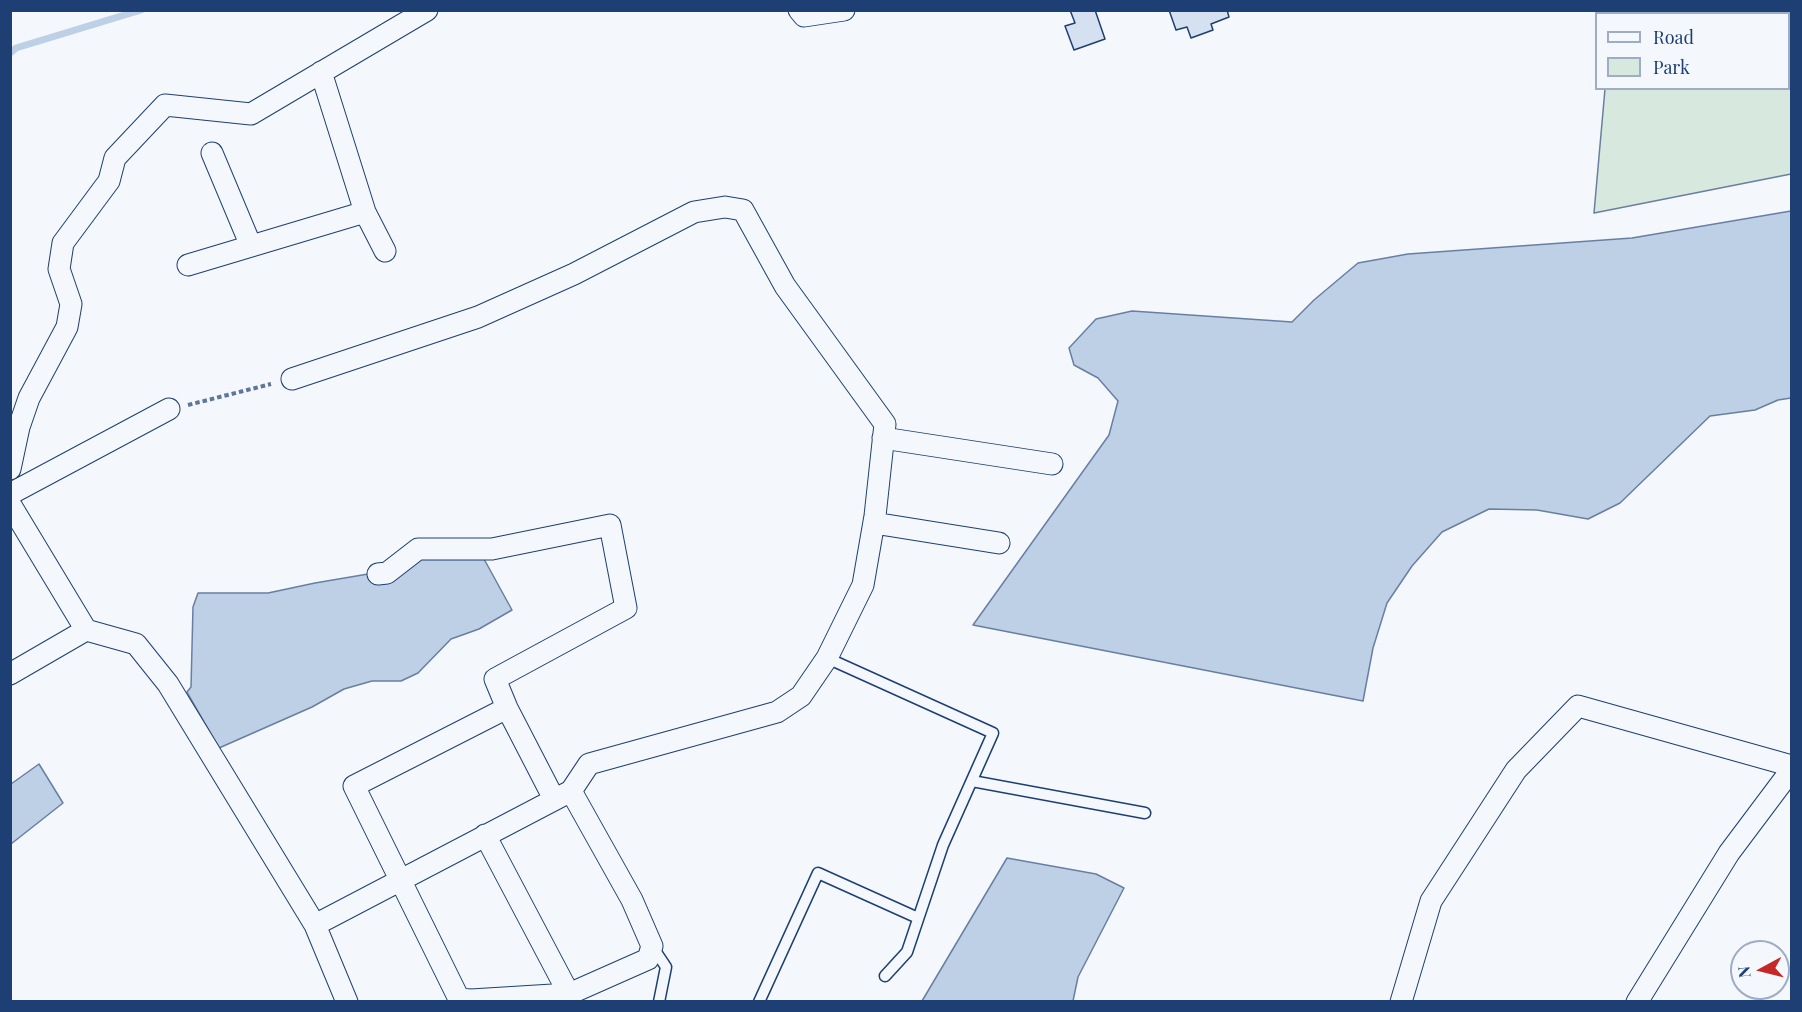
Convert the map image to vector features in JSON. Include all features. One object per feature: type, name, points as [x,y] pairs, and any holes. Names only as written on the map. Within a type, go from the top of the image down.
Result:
[{"type":"street","points":[[10,469],[19,427],[29,398],[67,327],[71,304],[59,269],[63,243],[109,181],[116,158],[165,105],[251,114],[427,10]]},
{"type":"street","points":[[799,10],[804,16],[844,10]]},
{"type":"street","points":[[321,72],[365,212],[385,251]]},
{"type":"street","points":[[212,153],[251,246]]},
{"type":"street","points":[[292,379],[478,317],[574,274],[694,212],[725,207],[742,210],[785,286],[885,424],[874,523],[863,585],[826,658],[801,696],[777,712],[589,764],[562,795],[315,925]]},
{"type":"street","points":[[188,265],[365,212]]},
{"type":"street","points":[[10,494],[169,409]]},
{"type":"street","points":[[883,438],[1052,464]]},
{"type":"street","points":[[10,504],[86,630],[136,644],[168,684],[315,925],[347,1002]]},
{"type":"street","points":[[874,523],[999,543]]},
{"type":"street","points":[[378,574],[387,573],[418,549],[492,549],[610,525],[626,608],[495,679],[507,708],[632,900],[652,946],[648,959],[569,994],[459,999],[354,786],[507,708]]},
{"type":"street","points":[[10,674],[86,630]]},
{"type":"street","points":[[1401,1002],[1431,901],[1516,770],[1578,706],[1791,768],[1729,853],[1637,1002]]},
{"type":"street","points":[[485,835],[569,994]]},
{"type":"lane","points":[[826,658],[993,733],[943,845],[908,952],[885,976]]},
{"type":"lane","points":[[972,781],[1145,813]]},
{"type":"lane","points":[[759,1002],[818,873],[918,918]]},
{"type":"lane","points":[[652,946],[666,967],[659,1002]]},
{"type":"path","points":[[169,409],[292,379]]},
{"type":"green space","points":[[1791,11],[1791,174],[1594,213],[1605,90],[1790,90],[1790,12],[1622,12]]},
{"type":"water","points":[[1791,211],[1791,398],[1778,400],[1755,410],[1710,416],[1620,503],[1588,519],[1537,510],[1489,509],[1442,532],[1412,566],[1387,603],[1373,648],[1363,701],[973,625],[1109,435],[1118,401],[1098,378],[1074,365],[1069,348],[1096,319],[1132,311],[1292,322],[1358,263],[1408,254],[1632,238]]},
{"type":"water","points":[[419,558],[484,559],[512,610],[479,629],[451,639],[418,673],[401,681],[372,681],[344,689],[312,707],[219,748],[187,692],[191,687],[193,607],[198,593],[268,593],[374,573]]},
{"type":"water","points":[[39,764],[63,803],[11,844],[11,784]]},
{"type":"water","points":[[1007,858],[1096,874],[1124,888],[1078,977],[1073,1001],[922,1001]]},
{"type":"building","points":[[1070,10],[1095,10],[1105,39],[1074,50],[1065,26],[1075,23]]},
{"type":"building","points":[[1169,10],[1227,10],[1229,17],[1211,24],[1213,30],[1191,38],[1187,27],[1176,30]]},
{"type":"waterway","points":[[10,53],[16,48],[141,10]]}]
